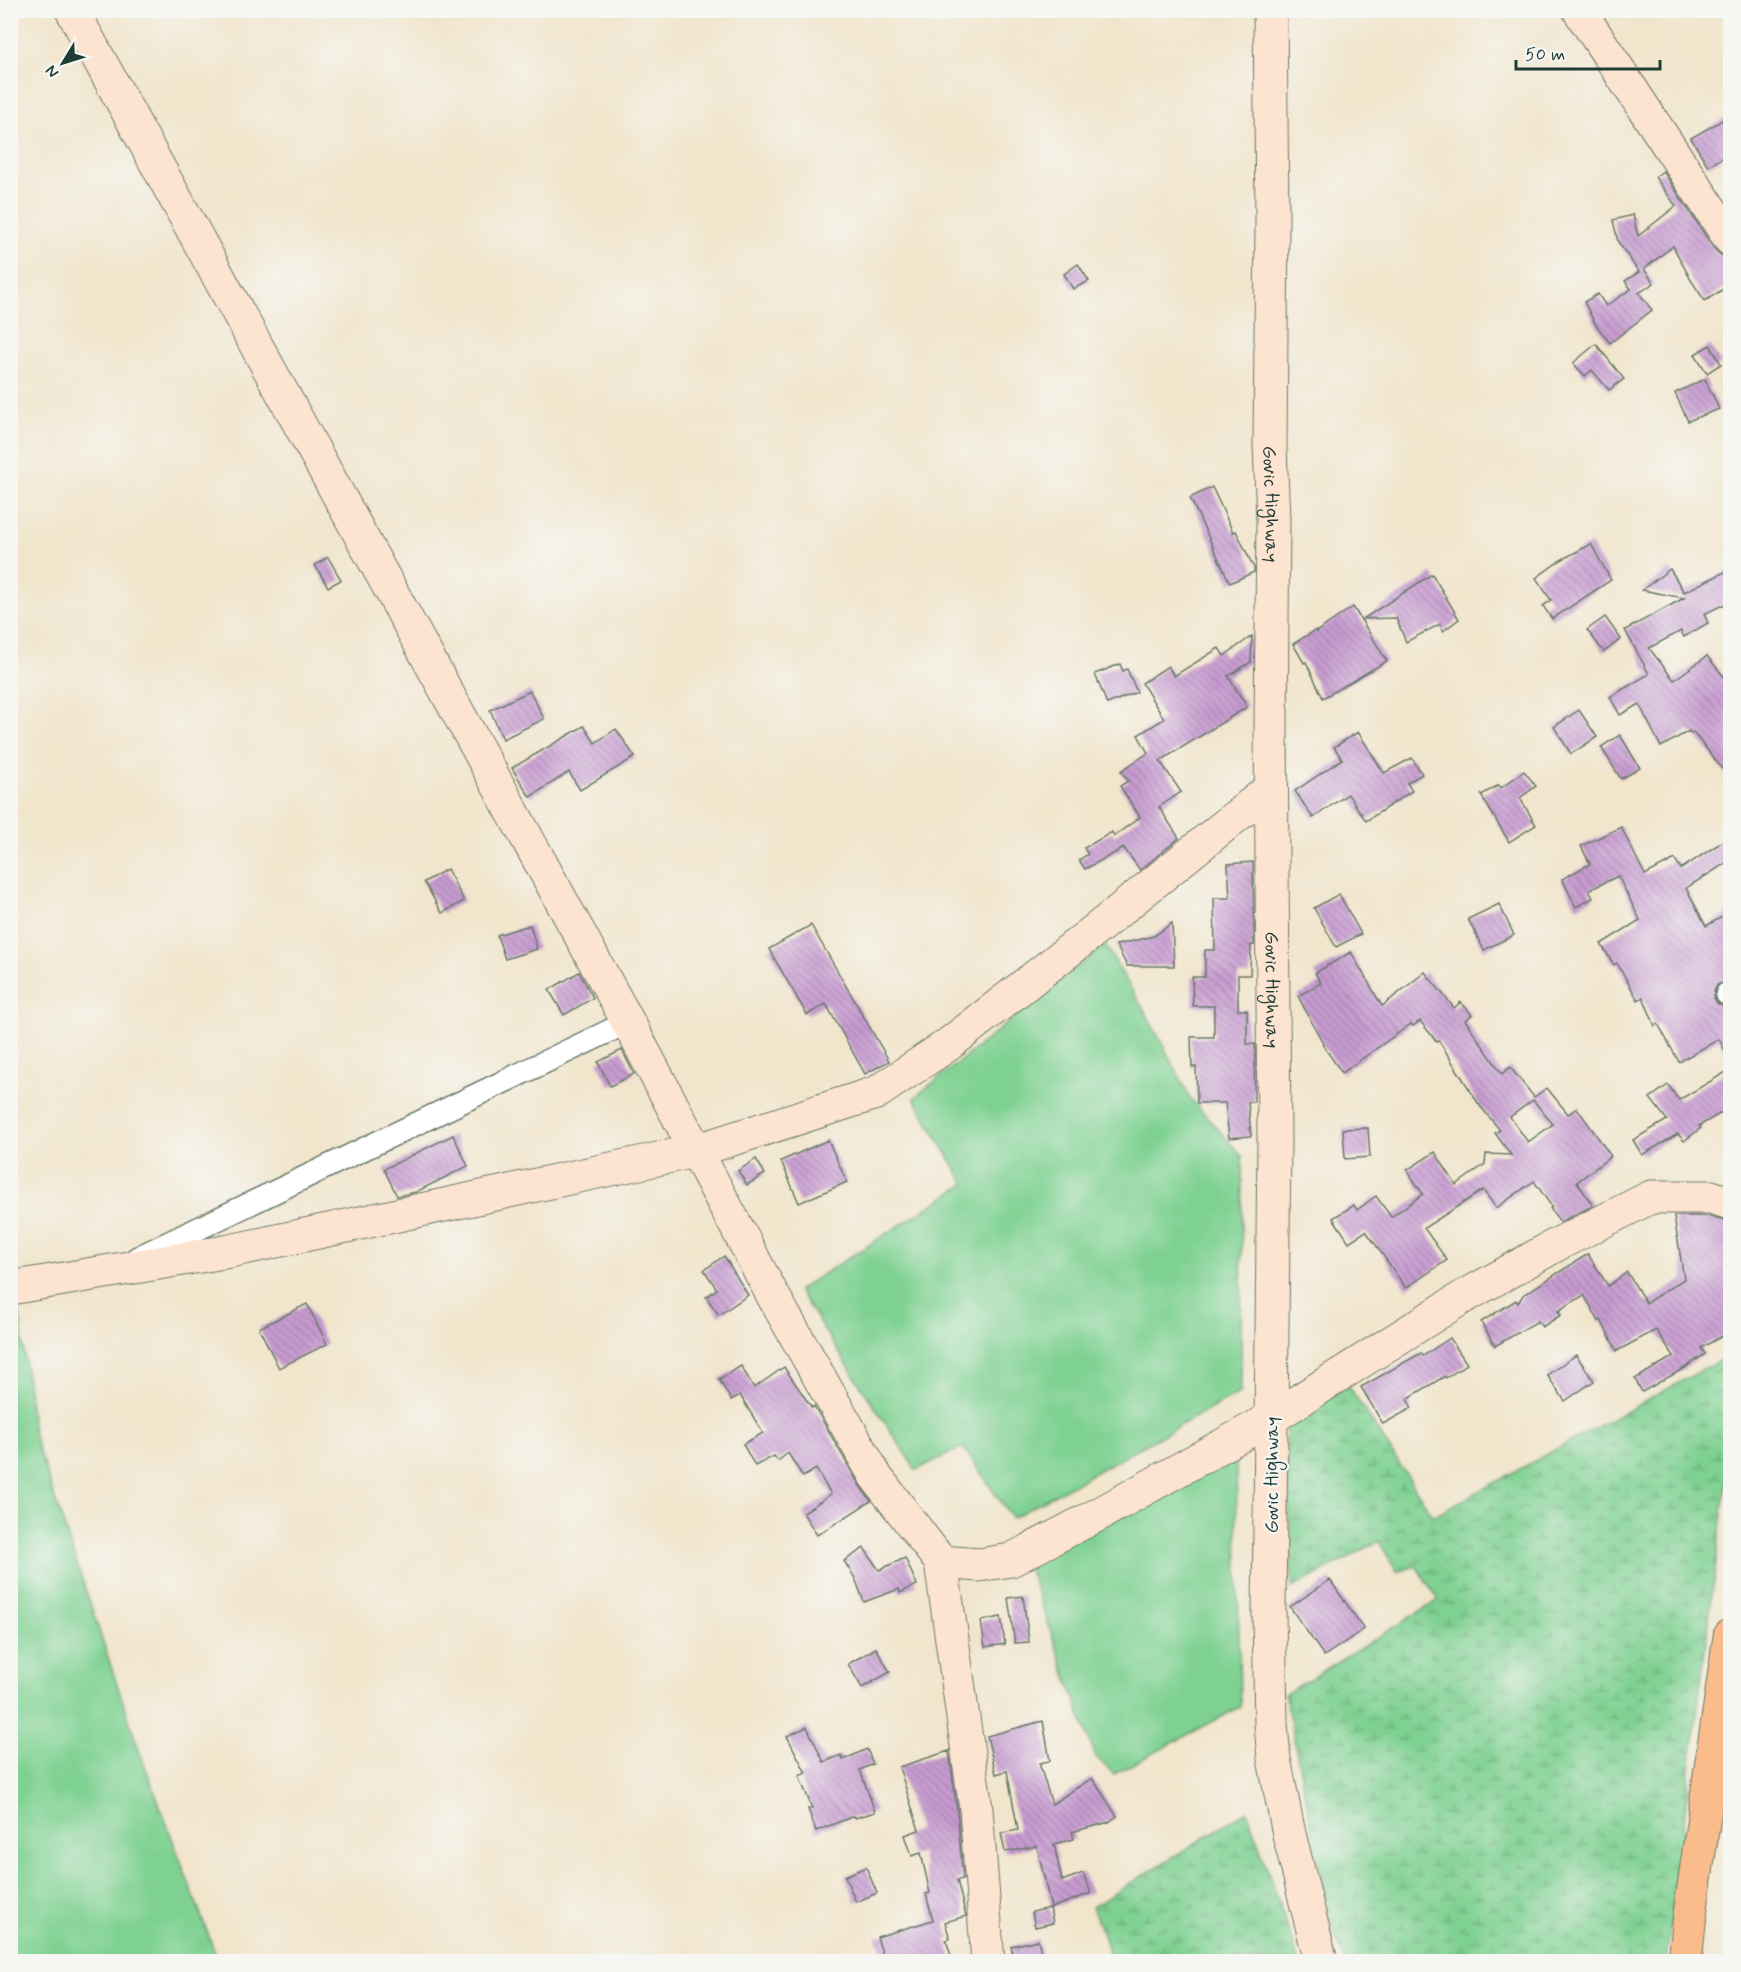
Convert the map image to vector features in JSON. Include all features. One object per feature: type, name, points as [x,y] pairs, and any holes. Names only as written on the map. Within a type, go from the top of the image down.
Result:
[{"type":"main road","points":[[1686,1962],[1690,1914],[1731,1636]]},
{"type":"street","points":[[72,10],[627,1022],[744,1243],[876,1477],[941,1562],[976,1809],[988,1962]]},
{"type":"street","name":"Govic Highway","points":[[1270,10],[1274,1141],[1269,1613],[1271,1725],[1274,1759],[1289,1834],[1321,1962]]},
{"type":"street","points":[[1579,10],[1731,239]]},
{"type":"street","points":[[10,1288],[230,1251],[695,1151],[876,1093],[958,1037],[1271,788]]},
{"type":"street","points":[[108,1272],[627,1022]]},
{"type":"street","points":[[941,1562],[979,1566],[1011,1560],[1103,1512],[1270,1419],[1460,1299],[1556,1245],[1651,1197],[1711,1197],[1731,1203]]},
{"type":"green space","points":[[1105,945],[1147,1015],[1191,1099],[1242,1156],[1241,1392],[1012,1518],[963,1447],[916,1470],[798,1290],[965,1184],[914,1098]]},
{"type":"green space","points":[[10,1300],[18,1300],[33,1433],[139,1750],[218,1961],[11,1961]]},
{"type":"green space","points":[[1730,1355],[1730,1451],[1666,1961],[1345,1961],[1330,1922],[1285,1694],[1439,1600],[1416,1566],[1397,1572],[1379,1541],[1292,1588],[1286,1425],[1347,1383],[1433,1516]]},
{"type":"green space","points":[[1236,1454],[1240,1707],[1114,1774],[1095,1756],[1027,1564]]},
{"type":"green space","points":[[1247,1811],[1299,1961],[1113,1961],[1092,1907]]},
{"type":"building","points":[[1731,115],[1731,153],[1708,166],[1691,138]]},
{"type":"building","points":[[1663,171],[1714,249],[1721,255],[1731,258],[1731,284],[1705,301],[1673,246],[1644,269],[1654,283],[1639,293],[1652,310],[1610,343],[1596,325],[1584,302],[1598,294],[1606,306],[1631,289],[1625,281],[1639,272],[1618,242],[1613,220],[1633,215],[1638,236],[1676,206],[1655,177]]},
{"type":"building","points":[[1078,264],[1089,281],[1073,289],[1064,274]]},
{"type":"building","points":[[1596,344],[1624,379],[1609,390],[1592,370],[1585,376],[1573,363]]},
{"type":"building","points":[[1710,345],[1721,364],[1707,373],[1695,354]]},
{"type":"building","points":[[1705,379],[1719,409],[1688,421],[1675,393]]},
{"type":"building","points":[[1212,487],[1233,532],[1236,531],[1254,568],[1254,572],[1230,583],[1190,498]]},
{"type":"building","points":[[1591,544],[1611,580],[1552,619],[1543,606],[1551,600],[1536,578],[1561,560]]},
{"type":"building","points":[[328,557],[341,580],[328,587],[315,565]]},
{"type":"building","points":[[1670,569],[1684,592],[1731,569],[1731,601],[1704,614],[1708,623],[1684,637],[1681,631],[1649,648],[1674,680],[1707,656],[1731,685],[1731,780],[1693,732],[1691,734],[1689,731],[1661,747],[1639,704],[1620,715],[1610,697],[1649,674],[1625,630],[1684,598],[1642,590]]},
{"type":"building","points":[[1432,574],[1459,619],[1443,631],[1440,624],[1406,642],[1396,618],[1363,619]]},
{"type":"building","points":[[1353,607],[1387,661],[1323,698],[1306,662],[1304,663],[1293,644],[1316,630],[1316,632]]},
{"type":"building","points":[[1605,617],[1621,639],[1604,652],[1587,630]]},
{"type":"building","points":[[1252,636],[1251,662],[1228,676],[1247,707],[1160,761],[1181,792],[1159,807],[1179,838],[1140,870],[1124,848],[1085,869],[1079,860],[1088,854],[1084,848],[1112,832],[1114,836],[1140,817],[1120,786],[1128,781],[1121,771],[1148,753],[1138,735],[1164,719],[1142,683],[1168,666],[1174,676],[1219,648],[1224,656]]},
{"type":"building","points":[[1120,664],[1123,671],[1127,669],[1137,692],[1107,704],[1095,674]]},
{"type":"building","points":[[530,691],[544,719],[503,739],[490,710]]},
{"type":"building","points":[[1579,710],[1597,737],[1571,754],[1554,727]]},
{"type":"building","points":[[584,726],[595,743],[616,729],[635,757],[580,790],[569,772],[530,797],[512,768]]},
{"type":"building","points":[[1358,732],[1384,773],[1412,758],[1422,774],[1407,783],[1412,791],[1366,821],[1348,794],[1313,818],[1295,791],[1342,759],[1334,747]]},
{"type":"building","points":[[1620,735],[1640,768],[1621,779],[1601,747]]},
{"type":"building","points":[[1524,771],[1536,786],[1520,798],[1536,825],[1509,842],[1481,795],[1499,785],[1501,788]]},
{"type":"building","points":[[1621,827],[1645,875],[1675,859],[1681,869],[1731,836],[1731,860],[1686,888],[1706,926],[1731,912],[1731,980],[1717,985],[1714,998],[1718,1004],[1731,1007],[1731,1063],[1719,1039],[1679,1062],[1658,1024],[1655,1026],[1643,997],[1638,1000],[1617,963],[1614,965],[1601,944],[1640,920],[1618,876],[1589,890],[1593,898],[1576,907],[1562,879],[1590,864],[1581,846]]},
{"type":"building","points":[[1253,862],[1254,945],[1251,945],[1250,975],[1238,975],[1238,1010],[1247,1010],[1247,1044],[1255,1044],[1254,1102],[1248,1102],[1251,1136],[1229,1138],[1225,1103],[1197,1103],[1196,1067],[1192,1067],[1191,1037],[1214,1037],[1214,1006],[1193,1006],[1192,977],[1205,977],[1205,950],[1215,950],[1214,898],[1230,898],[1228,864]]},
{"type":"building","points":[[447,869],[464,901],[442,913],[424,882]]},
{"type":"building","points":[[1339,894],[1361,934],[1336,947],[1314,908]]},
{"type":"building","points":[[1499,904],[1514,935],[1484,950],[1468,919]]},
{"type":"building","points":[[1172,923],[1174,966],[1127,966],[1116,945],[1154,936]]},
{"type":"building","points":[[530,925],[537,949],[505,959],[497,935]]},
{"type":"building","points":[[811,925],[889,1061],[865,1074],[826,1004],[807,1015],[769,949]]},
{"type":"building","points":[[1351,952],[1382,1006],[1425,972],[1454,1008],[1461,1002],[1472,1015],[1465,1020],[1502,1074],[1510,1067],[1534,1097],[1547,1088],[1568,1114],[1577,1108],[1611,1156],[1577,1182],[1593,1206],[1560,1222],[1534,1181],[1496,1208],[1483,1190],[1424,1228],[1447,1260],[1406,1288],[1366,1231],[1349,1242],[1333,1218],[1354,1205],[1357,1210],[1376,1196],[1391,1217],[1423,1194],[1407,1170],[1435,1152],[1456,1185],[1485,1164],[1486,1154],[1511,1155],[1495,1133],[1500,1130],[1480,1106],[1439,1041],[1437,1042],[1420,1021],[1413,1026],[1411,1024],[1342,1073],[1322,1044],[1298,996],[1321,983],[1315,973]],"holes":[[[1533,1100],[1553,1124],[1528,1142],[1510,1117]]]},
{"type":"building","points":[[579,972],[593,998],[564,1015],[549,990]]},
{"type":"building","points":[[622,1050],[634,1074],[610,1086],[598,1062]]},
{"type":"building","points":[[1731,1069],[1731,1107],[1699,1126],[1701,1128],[1684,1141],[1678,1134],[1642,1155],[1633,1140],[1667,1120],[1650,1098],[1668,1085],[1679,1100]]},
{"type":"building","points":[[1368,1128],[1370,1157],[1345,1159],[1343,1129]]},
{"type":"building","points":[[453,1135],[468,1166],[416,1192],[397,1196],[384,1169]]},
{"type":"building","points":[[828,1140],[847,1182],[799,1203],[781,1161]]},
{"type":"building","points":[[756,1159],[765,1174],[747,1185],[738,1171]]},
{"type":"building","points":[[1674,1216],[1708,1216],[1731,1221],[1731,1331],[1701,1348],[1705,1354],[1642,1392],[1635,1379],[1674,1356],[1656,1330],[1617,1351],[1601,1320],[1599,1321],[1584,1295],[1558,1311],[1561,1315],[1542,1327],[1538,1321],[1495,1346],[1481,1322],[1516,1300],[1518,1303],[1523,1295],[1588,1254],[1608,1286],[1627,1272],[1646,1303],[1684,1279]]},
{"type":"building","points":[[724,1256],[748,1295],[719,1315],[706,1297],[717,1289],[704,1270]]},
{"type":"building","points":[[307,1304],[327,1344],[279,1368],[259,1328]]},
{"type":"building","points":[[1450,1338],[1467,1364],[1407,1399],[1412,1408],[1383,1424],[1361,1387],[1421,1353],[1423,1356]]},
{"type":"building","points":[[1576,1355],[1594,1381],[1565,1401],[1547,1375]]},
{"type":"building","points":[[741,1366],[754,1388],[784,1367],[812,1408],[814,1406],[871,1501],[817,1535],[803,1513],[831,1494],[816,1469],[803,1477],[788,1453],[778,1461],[774,1456],[755,1466],[743,1444],[763,1433],[740,1395],[731,1400],[719,1379]]},
{"type":"building","points":[[864,1548],[879,1570],[905,1558],[917,1585],[900,1593],[899,1589],[864,1602],[855,1578],[844,1561]]},
{"type":"building","points":[[1330,1580],[1364,1629],[1324,1656],[1290,1607]]},
{"type":"building","points":[[1023,1596],[1029,1642],[1015,1643],[1008,1598]]},
{"type":"building","points":[[1001,1617],[1005,1644],[985,1647],[981,1621]]},
{"type":"building","points":[[876,1648],[890,1672],[862,1688],[848,1664]]},
{"type":"building","points":[[1043,1721],[1050,1761],[1039,1763],[1052,1804],[1092,1778],[1117,1816],[1109,1822],[1072,1832],[1074,1839],[1054,1844],[1062,1881],[1083,1873],[1091,1893],[1051,1908],[1037,1846],[1005,1852],[1001,1833],[1018,1830],[1007,1771],[996,1774],[987,1736]]},
{"type":"building","points":[[807,1727],[824,1762],[841,1755],[843,1760],[867,1749],[873,1764],[860,1770],[875,1812],[855,1818],[854,1816],[816,1831],[808,1809],[812,1808],[799,1776],[806,1773],[787,1736]]},
{"type":"building","points":[[949,1751],[963,1879],[957,1880],[966,1916],[945,1922],[950,1939],[946,1940],[953,1962],[885,1962],[877,1937],[933,1920],[926,1894],[930,1893],[921,1853],[912,1856],[905,1835],[919,1830],[899,1767]]},
{"type":"building","points":[[866,1867],[877,1893],[856,1902],[845,1876]]},
{"type":"building","points":[[1050,1908],[1053,1923],[1035,1927],[1032,1912]]},
{"type":"building","points":[[1038,1940],[1043,1959],[1014,1962],[1011,1946]]}]
